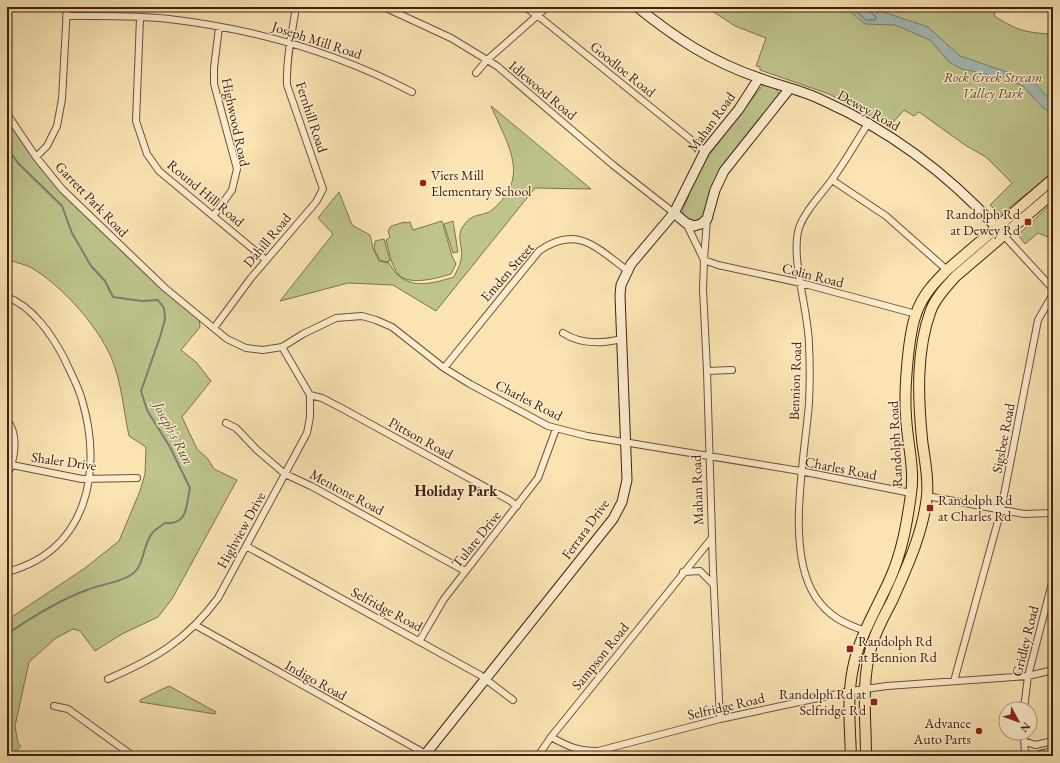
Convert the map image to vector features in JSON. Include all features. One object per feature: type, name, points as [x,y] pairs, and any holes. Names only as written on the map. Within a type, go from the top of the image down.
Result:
[{"type":"main road","name":"Randolph Road","points":[[851,756],[851,691],[853,669],[858,649],[891,578],[902,545],[912,493],[912,472],[906,416],[910,347],[916,314],[932,286],[947,270],[1053,179]]},
{"type":"main road","name":"Randolph Road","points":[[866,756],[866,668],[871,646],[905,572],[922,525],[927,496],[928,479],[919,406],[922,352],[925,333],[932,309],[943,291],[956,276],[1053,193]]},
{"type":"main road","points":[[1039,756],[1053,753]]},
{"type":"street","name":"Garrett Park Road","points":[[66,7],[62,99],[58,126],[47,146],[36,157],[62,189],[99,226],[166,288],[214,328]]},
{"type":"street","name":"Fernhill Road","points":[[296,7],[286,68],[287,85],[315,164]]},
{"type":"street","name":"Idlewood Road","points":[[384,7],[451,38],[487,60],[674,213]]},
{"type":"street","name":"Goodloe Road","points":[[525,7],[537,15],[705,151]]},
{"type":"street","points":[[476,73],[487,60],[546,7]]},
{"type":"street","name":"Dewey Road","points":[[638,7],[687,45],[716,61],[759,78],[821,99],[869,122],[934,167],[964,194],[1053,289]]},
{"type":"street","name":"Joseph Mill Road","points":[[66,16],[168,19],[244,30],[290,42],[379,74],[412,92]]},
{"type":"street","name":"Round Hill Road","points":[[140,18],[136,121],[140,137],[147,154],[159,171],[214,215],[266,260]]},
{"type":"street","name":"Highwood Road","points":[[214,215],[232,190],[237,169],[214,84],[214,68],[219,27]]},
{"type":"street","name":"Mahan Road","points":[[704,260],[686,223],[674,213],[705,151],[739,109],[759,78]]},
{"type":"street","name":"Mahan Road","points":[[720,719],[713,584],[707,371],[703,289],[707,218],[715,190],[724,171],[790,88]]},
{"type":"street","points":[[7,114],[36,157]]},
{"type":"street","name":"Bennion Road","points":[[866,631],[844,624],[836,619],[821,604],[808,582],[801,557],[800,472],[810,372],[809,340],[797,252],[799,228],[810,208],[832,180],[869,122]]},
{"type":"street","name":"Dahill Road","points":[[214,328],[266,260],[316,202],[323,189],[315,164]]},
{"type":"street","points":[[832,180],[886,216],[947,270]]},
{"type":"street","name":"Ferrara Drive","points":[[425,755],[613,519],[622,502],[626,480],[621,339],[621,285],[628,271],[674,213]]},
{"type":"street","points":[[686,223],[694,226],[702,224],[707,218]]},
{"type":"street","name":"Emden Street","points":[[444,368],[539,251],[552,242],[565,238],[585,242],[628,271]]},
{"type":"street","name":"Colin Road","points":[[704,260],[718,265],[801,283],[916,314]]},
{"type":"street","name":"Sigsbee Road","points":[[954,681],[1001,510],[1038,320],[1053,294]]},
{"type":"street","points":[[7,297],[22,305],[45,329],[59,349],[73,376],[82,399],[88,424],[91,452],[90,479],[85,502],[72,527],[55,547],[45,555],[7,572]]},
{"type":"street","name":"Charles Road","points":[[214,328],[227,340],[246,348],[263,350],[282,347],[336,318],[362,316],[392,327],[444,368],[556,429],[587,436],[625,441],[912,493]]},
{"type":"street","points":[[563,333],[572,339],[581,342],[612,341],[621,339]]},
{"type":"street","points":[[282,347],[310,395]]},
{"type":"street","points":[[707,371],[732,370]]},
{"type":"street","name":"Highview Drive","points":[[108,679],[141,665],[180,640],[218,598],[307,433],[310,417],[310,395]]},
{"type":"street","name":"Pittson Road","points":[[310,395],[322,398],[345,410],[509,500],[517,506]]},
{"type":"street","points":[[7,420],[11,425],[15,439],[12,465],[7,475]]},
{"type":"street","name":"Mentone Road","points":[[226,423],[236,428],[257,450],[285,474],[325,493],[465,572]]},
{"type":"street","name":"Tulare Drive","points":[[420,640],[434,614],[538,478],[556,429]]},
{"type":"street","name":"Shaler Drive","points":[[12,465],[90,479],[137,478]]},
{"type":"street","points":[[927,496],[1024,514],[1053,513]]},
{"type":"street","name":"Sampson Road","points":[[538,756],[551,737],[712,538]]},
{"type":"street","name":"Selfridge Road","points":[[246,546],[420,640],[487,679],[513,700]]},
{"type":"street","points":[[683,572],[700,571],[713,584]]},
{"type":"street","name":"Gridley Road","points":[[1025,701],[1028,676],[1052,591],[1053,579]]},
{"type":"street","name":"Indigo Road","points":[[195,625],[425,755]]},
{"type":"street","name":"Selfridge Road","points":[[551,737],[570,748],[587,752],[598,751],[720,719],[851,691],[954,681],[1028,676],[1053,670]]},
{"type":"street","points":[[54,706],[68,709],[133,756]]},
{"type":"street","points":[[1025,756],[1024,741],[1035,745],[1053,742]]},
{"type":"green space","name":"Rock Creek Stream Valley Park","points":[[706,7],[996,7],[994,16],[1009,25],[1028,32],[1053,34],[1053,173],[1000,215],[990,205],[1012,183],[986,157],[965,145],[919,112],[914,116],[904,110],[890,126],[829,94],[760,70],[760,67],[756,66],[766,38],[735,26]]},
{"type":"green space","points":[[763,85],[769,85],[776,88],[779,96],[707,204],[702,217],[698,221],[690,223],[682,212],[701,165]]},
{"type":"green space","points":[[491,106],[591,189],[535,188],[436,311],[393,285],[348,283],[280,301],[333,234],[318,218],[339,192],[352,225],[370,235],[373,248],[379,261],[389,263],[395,272],[402,278],[417,284],[435,282],[454,277],[462,256],[460,238],[461,229],[467,221],[474,216],[492,210],[504,198],[511,185],[513,173],[509,147]]},
{"type":"green space","points":[[7,114],[62,189],[199,316],[200,327],[181,350],[196,362],[211,381],[182,417],[197,449],[208,459],[214,469],[237,480],[172,599],[158,617],[122,634],[95,651],[80,631],[73,629],[56,638],[29,662],[15,726],[18,743],[21,746],[17,750],[17,756],[7,756],[7,620],[85,568],[119,541],[140,491],[145,474],[146,447],[129,436],[117,373],[109,352],[91,324],[80,310],[55,285],[30,267],[7,259]]},
{"type":"green space","points":[[1053,202],[1053,235],[1048,237],[1038,233],[1025,244],[1018,235]]},
{"type":"green space","points":[[442,221],[452,256],[456,264],[451,274],[417,281],[404,278],[399,275],[392,263],[386,240],[390,237],[388,231],[391,226],[410,222],[413,230]]},
{"type":"green space","points":[[453,221],[458,252],[453,253],[444,224]]},
{"type":"green space","points":[[384,239],[390,261],[385,262],[380,260],[374,249],[375,241]]},
{"type":"green space","points":[[169,686],[216,712],[215,714],[140,702],[140,700]]},
{"type":"water","points":[[845,7],[870,7],[878,13],[880,11],[928,27],[960,56],[1033,81],[1051,101],[1053,101],[1053,114],[1043,108],[1023,86],[1003,78],[962,69],[949,62],[930,40],[895,25],[865,24]]},
{"type":"waterway","name":"Joseph's Run","points":[[7,148],[18,163],[62,206],[72,233],[91,266],[105,281],[113,297],[142,301],[158,300],[164,308],[165,319],[141,391],[147,410],[170,447],[190,488],[187,507],[182,517],[173,523],[165,523],[153,532],[149,537],[139,566],[131,575],[121,580],[93,588],[66,599],[36,615],[7,634]]},
{"type":"waterway","name":"Joseph's Run","points":[[7,728],[10,740],[8,756]]},
{"type":"place","name":"Viers Mill Elementary School","points":[[423,183]]},
{"type":"place","name":"Randolph Rd at Dewey Rd","points":[[1028,222]]},
{"type":"place","name":"Randolph Rd at Charles Rd","points":[[930,508]]},
{"type":"place","name":"Randolph Rd at Bennion Rd","points":[[850,649]]},
{"type":"place","name":"Randolph Rd at Selfridge Rd","points":[[874,702]]},
{"type":"place","name":"Advance Auto Parts","points":[[979,731]]},
{"type":"district","name":"Holiday Park","points":[[456,490]]}]
